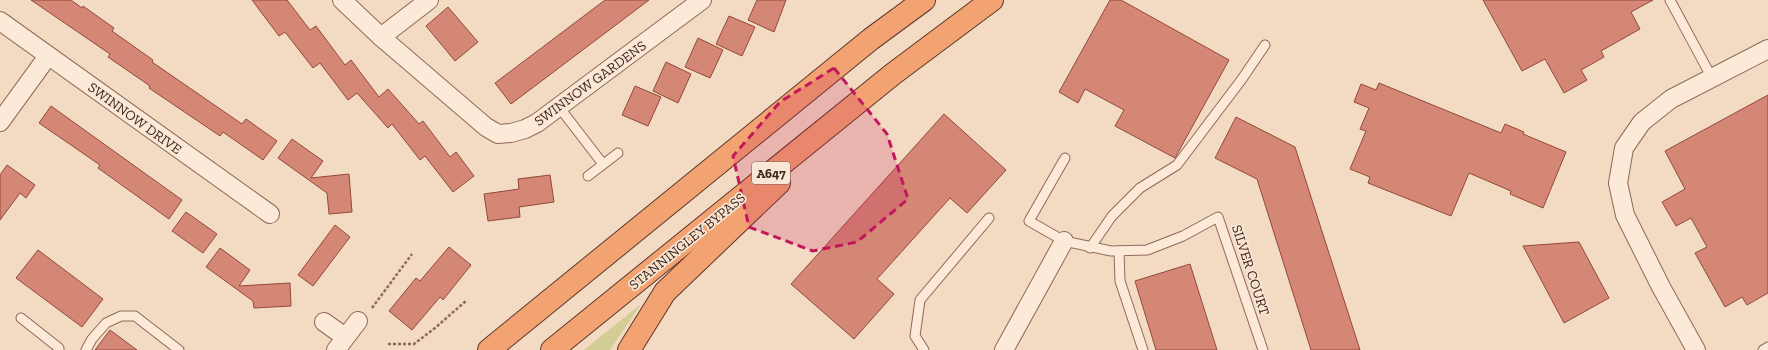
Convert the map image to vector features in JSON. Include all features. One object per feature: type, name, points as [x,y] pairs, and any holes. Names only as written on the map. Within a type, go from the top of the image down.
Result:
[{"type":"highway","name":"A647","points":[[489,350],[871,39],[924,0]]},
{"type":"highway","name":"STANNINGLEY BYPASS","points":[[552,350],[893,74],[992,0]]},
{"type":"highway","points":[[629,350],[665,292],[893,74]]},
{"type":"street","name":"SWINNOW GARDENS","points":[[342,0],[381,37],[486,127],[498,134],[524,130],[537,123],[702,0]]},
{"type":"street","points":[[381,37],[429,0]]},
{"type":"street","name":"SWINNOW DRIVE","points":[[0,21],[270,214]]},
{"type":"street","points":[[1696,350],[1661,287],[1625,214],[1618,183],[1624,148],[1642,122],[1672,99],[1768,49]]},
{"type":"street","points":[[0,122],[48,56]]},
{"type":"street","points":[[1004,350],[1064,241]]},
{"type":"street","points":[[324,322],[341,344],[358,321]]},
{"type":"lane","points":[[1670,0],[1712,78]]},
{"type":"lane","points":[[1090,248],[1112,216],[1140,188],[1177,165],[1242,79],[1265,45]]},
{"type":"lane","points":[[558,107],[603,164]]},
{"type":"lane","points":[[588,176],[618,153]]},
{"type":"lane","name":"SILVER COURT","points":[[1065,158],[1029,221],[1064,241],[1090,248],[1119,251],[1147,250],[1183,236],[1218,217],[1263,350]]},
{"type":"lane","points":[[924,350],[915,336],[920,300],[988,218]]},
{"type":"lane","points":[[1119,251],[1120,281],[1143,350]]},
{"type":"lane","points":[[86,350],[92,339],[106,323],[121,316],[135,316],[180,350]]},
{"type":"lane","points":[[21,318],[59,348],[59,350]]},
{"type":"lane","points":[[1762,350],[1768,347]]},
{"type":"path","points":[[358,321],[370,311],[412,254]]},
{"type":"path","points":[[388,344],[414,344],[436,328],[467,300]]},
{"type":"highlighted area","points":[[834,68],[887,134],[908,199],[857,242],[813,251],[749,227],[733,156],[780,102]]},
{"type":"shaded area","points":[[641,304],[610,350],[584,350]]},
{"type":"building","points":[[31,0],[71,0],[82,8],[83,6],[114,28],[112,31],[153,60],[152,62],[242,124],[246,119],[277,141],[263,160],[223,132],[220,136],[149,88],[150,86],[108,57],[110,54]]},
{"type":"building","points":[[252,0],[287,0],[310,30],[316,26],[345,65],[351,60],[379,97],[388,89],[419,124],[423,121],[450,157],[456,152],[474,176],[453,192],[425,156],[420,160],[392,124],[388,128],[357,93],[348,100],[320,63],[313,68],[285,32],[279,36]]},
{"type":"building","points":[[605,0],[649,0],[511,104],[495,83]]},
{"type":"building","points":[[757,0],[786,0],[774,32],[748,20]]},
{"type":"building","points":[[1110,0],[1121,0],[1229,60],[1175,158],[1115,126],[1124,110],[1085,89],[1078,103],[1059,92]]},
{"type":"building","points":[[1483,0],[1653,0],[1631,12],[1640,29],[1601,51],[1604,57],[1581,70],[1587,80],[1564,93],[1545,59],[1522,71]]},
{"type":"building","points":[[448,7],[478,42],[455,61],[426,26]]},
{"type":"building","points":[[729,16],[755,27],[742,56],[716,44]]},
{"type":"building","points":[[698,38],[723,50],[710,78],[685,67]]},
{"type":"building","points":[[666,62],[691,74],[678,103],[653,91]]},
{"type":"building","points":[[1379,83],[1501,133],[1505,124],[1524,132],[1523,134],[1566,152],[1543,208],[1510,194],[1511,191],[1469,173],[1451,216],[1368,183],[1370,177],[1350,169],[1366,131],[1360,129],[1369,108],[1354,102],[1361,84],[1376,90]]},
{"type":"building","points":[[635,86],[661,97],[648,126],[622,115]]},
{"type":"building","points":[[1768,95],[1768,293],[1747,305],[1742,297],[1725,307],[1695,253],[1707,247],[1691,218],[1676,226],[1662,202],[1685,189],[1665,151]]},
{"type":"building","points":[[51,106],[182,200],[169,219],[98,168],[100,165],[39,123]]},
{"type":"building","points":[[944,114],[1006,170],[967,213],[950,198],[877,279],[894,294],[854,339],[791,284]]},
{"type":"building","points":[[1236,117],[1295,147],[1360,350],[1311,350],[1257,179],[1215,158]]},
{"type":"building","points":[[292,139],[323,161],[311,178],[349,174],[352,212],[329,214],[327,193],[278,158]]},
{"type":"building","points":[[7,165],[35,185],[26,198],[20,193],[0,220],[0,175]]},
{"type":"building","points":[[550,175],[554,202],[519,207],[520,217],[488,221],[484,194],[519,189],[518,179]]},
{"type":"building","points":[[186,212],[217,234],[203,253],[172,231]]},
{"type":"building","points":[[335,225],[350,237],[313,286],[298,275]]},
{"type":"building","points":[[1579,242],[1609,298],[1564,323],[1523,246]]},
{"type":"building","points":[[449,247],[471,265],[443,300],[440,297],[412,330],[389,311],[416,278],[420,281]]},
{"type":"building","points":[[220,248],[250,270],[239,286],[290,283],[291,306],[254,308],[253,301],[206,267]]},
{"type":"building","points":[[38,250],[103,299],[82,327],[16,278]]},
{"type":"building","points":[[1190,264],[1217,350],[1156,350],[1135,281]]},
{"type":"building","points":[[110,330],[137,350],[95,350]]}]
